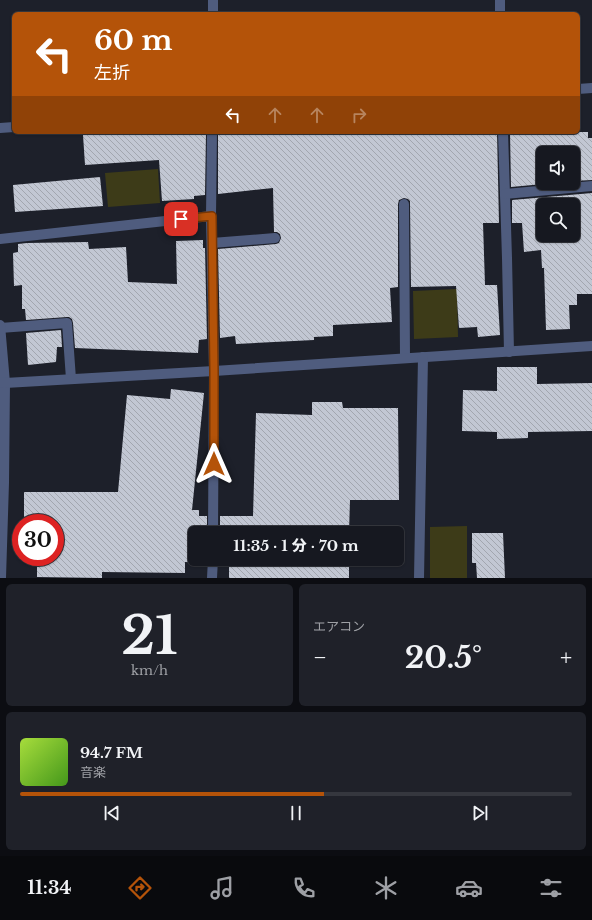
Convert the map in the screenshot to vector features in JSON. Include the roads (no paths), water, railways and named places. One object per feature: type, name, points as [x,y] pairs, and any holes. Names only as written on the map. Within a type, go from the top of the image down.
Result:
[{"type":"street","points":[[213,0],[213,12]]},
{"type":"street","points":[[500,0],[500,12]]},
{"type":"street","points":[[580,89],[592,88]]},
{"type":"street","points":[[0,128],[12,127]]},
{"type":"street","points":[[212,134],[214,371],[213,526]]},
{"type":"street","points":[[503,134],[509,352]]},
{"type":"street","points":[[505,194],[592,186]]},
{"type":"street","points":[[404,204],[405,358]]},
{"type":"street","points":[[0,238],[212,216]]},
{"type":"street","points":[[212,243],[275,238]]},
{"type":"street","points":[[0,328],[67,323],[71,379]]},
{"type":"street","points":[[0,325],[4,483],[1,578]]},
{"type":"street","points":[[2,382],[214,371],[592,346]]},
{"type":"street","points":[[419,578],[423,357]]},
{"type":"street","points":[[212,578],[213,566]]}]
